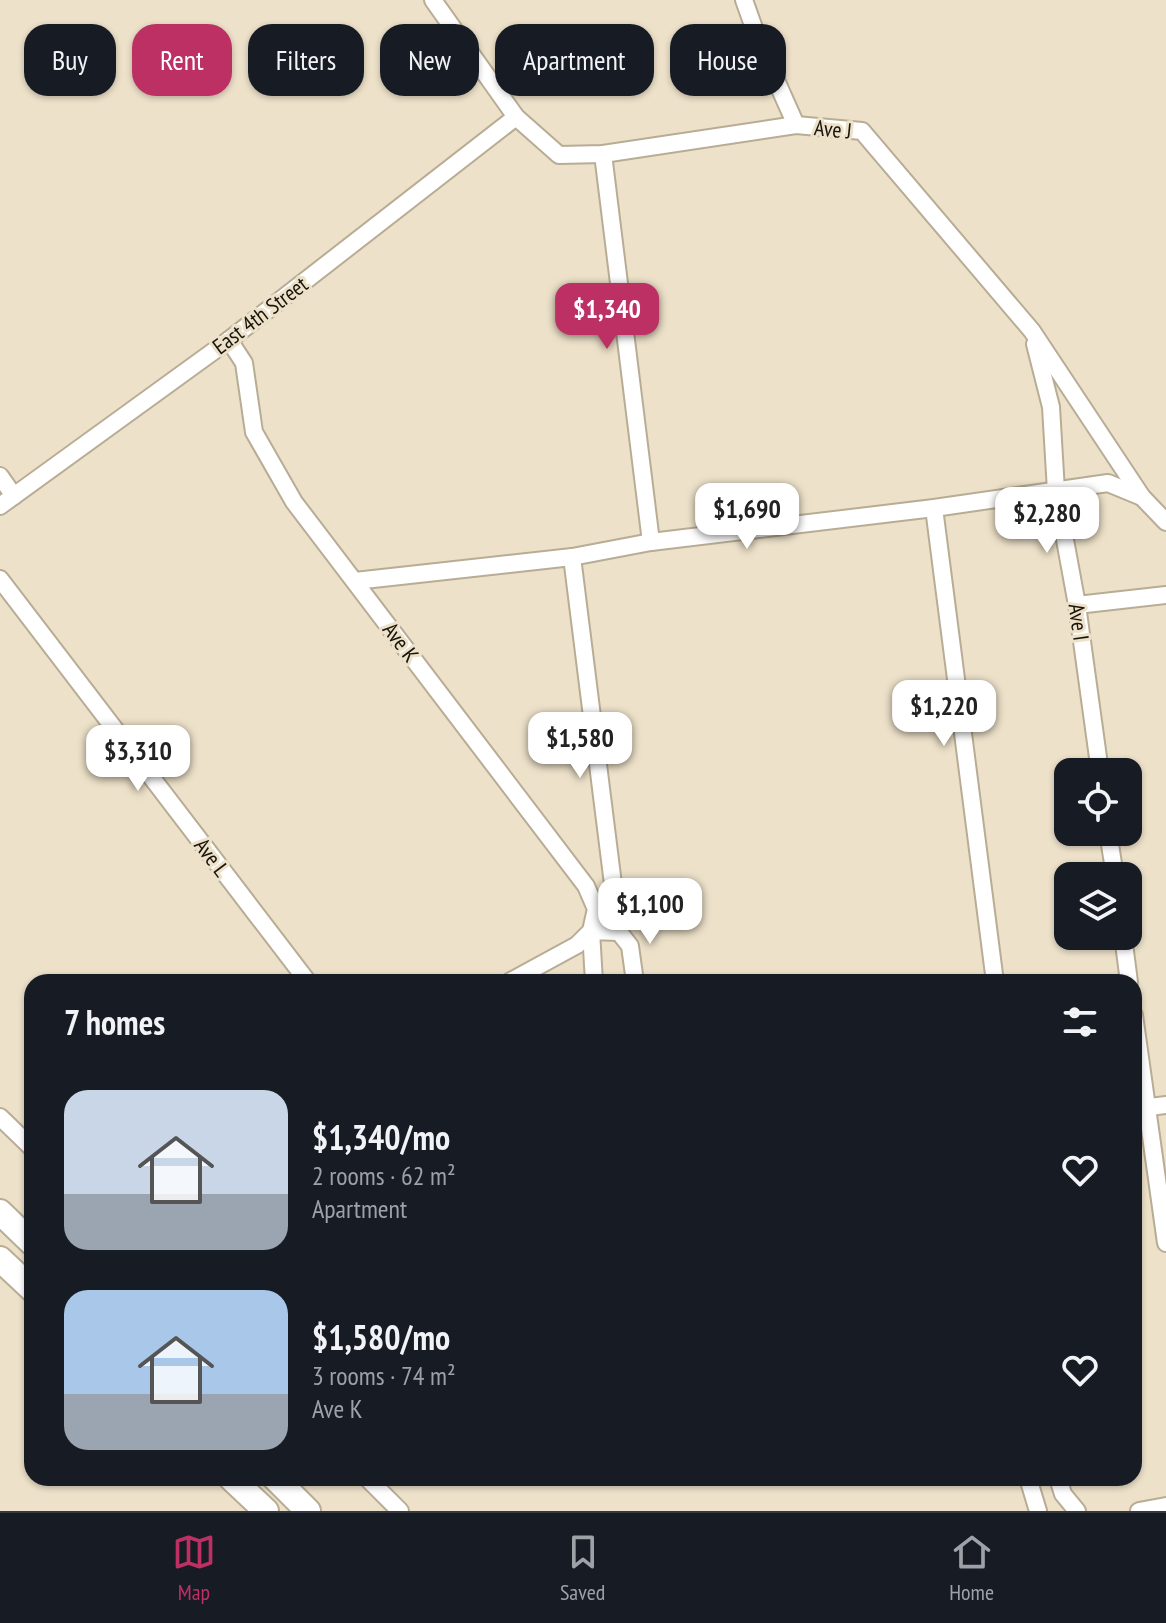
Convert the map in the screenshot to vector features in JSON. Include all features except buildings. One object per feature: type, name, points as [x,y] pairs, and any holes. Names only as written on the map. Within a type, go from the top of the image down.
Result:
[{"type":"main road","points":[[0,1212],[24,1235]]},
{"type":"main road","points":[[0,1259],[24,1282]]},
{"type":"main road","points":[[239,1486],[266,1511]]},
{"type":"main road","points":[[283,1486],[308,1511]]},
{"type":"street","name":"Ave J","points":[[433,0],[516,117],[559,155],[603,154],[796,125],[862,131],[1032,331],[1142,497],[1166,522]]},
{"type":"street","points":[[744,0],[796,125]]},
{"type":"street","name":"East 4th Street","points":[[7,501],[229,340],[516,117]]},
{"type":"street","points":[[603,154],[651,542]]},
{"type":"street","name":"Ave I","points":[[1032,331],[1051,407],[1056,491],[1077,605],[1098,758]]},
{"type":"street","name":"Ave K","points":[[229,340],[244,363],[254,432],[294,502],[586,886],[596,909],[591,931],[594,974]]},
{"type":"street","points":[[0,476],[7,501]]},
{"type":"street","points":[[355,581],[572,557],[651,542],[934,508],[1108,483],[1142,497]]},
{"type":"street","points":[[934,508],[994,974]]},
{"type":"street","points":[[572,557],[619,932],[630,946],[634,974]]},
{"type":"street","name":"Ave L","points":[[0,579],[302,974]]},
{"type":"street","points":[[1077,605],[1166,595]]},
{"type":"street","points":[[524,974],[577,945],[591,931],[619,932]]},
{"type":"street","points":[[1125,950],[1128,974]]},
{"type":"street","points":[[1142,1108],[1166,1105]]},
{"type":"street","points":[[0,1117],[24,1140]]},
{"type":"street","points":[[1142,1118],[1166,1243]]},
{"type":"street","points":[[375,1486],[400,1511]]},
{"type":"street","points":[[1030,1486],[1038,1511]]},
{"type":"street","points":[[1060,1486],[1077,1511]]},
{"type":"street","points":[[1139,1511],[1166,1506]]}]
